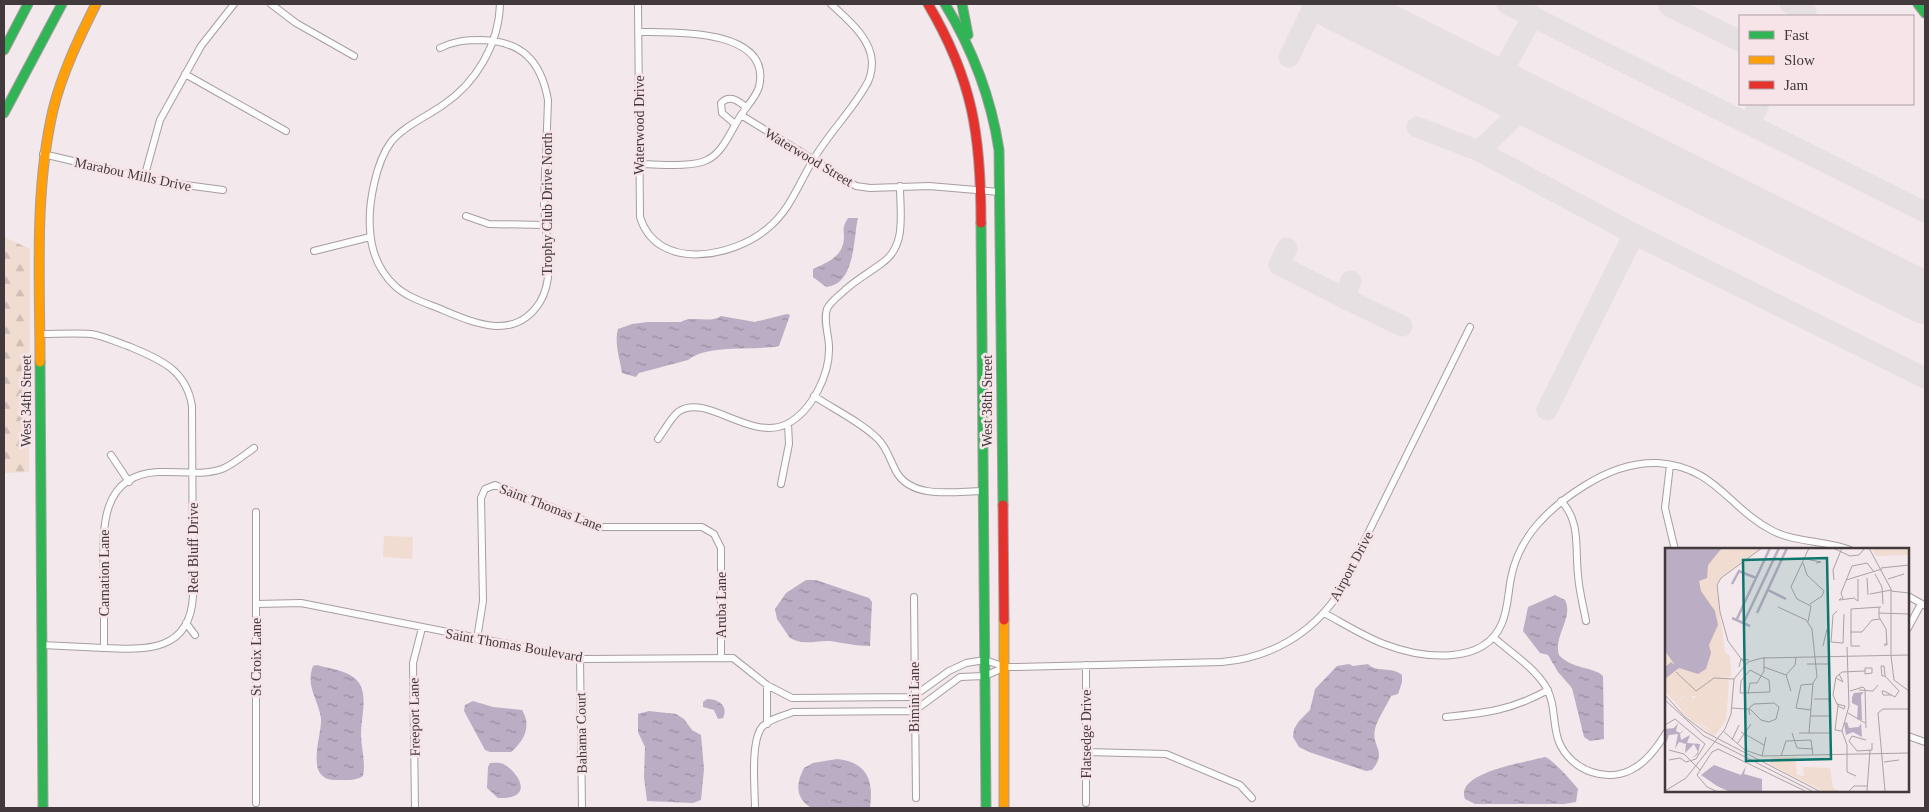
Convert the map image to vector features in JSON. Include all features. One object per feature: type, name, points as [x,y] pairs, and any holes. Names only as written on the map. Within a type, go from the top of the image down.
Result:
[{"type":"main road","points":[[4,50],[28,4]]},
{"type":"main road","points":[[4,113],[62,4]]},
{"type":"main road","name":"West 34th Street","points":[[43,808],[40,198],[44,154],[54,105],[64,72],[76,43],[96,4]]},
{"type":"main road","name":"West 38th Street","points":[[928,4],[954,48],[969,91],[978,138],[981,192],[986,808]]},
{"type":"main road","name":"West 38th Street","points":[[945,4],[976,61],[996,129],[1000,192],[1005,667],[1004,808]]},
{"type":"main road","points":[[962,4],[963,18],[976,61]]},
{"type":"main road","points":[[1918,4],[1925,13]]},
{"type":"street","points":[[144,178],[157,126],[185,74],[215,25],[234,4]]},
{"type":"street","points":[[271,4],[296,23],[354,56]]},
{"type":"street","points":[[314,251],[370,237],[370,218],[377,173],[386,149],[398,135],[458,93],[478,70],[493,40],[500,4]]},
{"type":"street","name":"Waterwood Drive","points":[[638,4],[640,216],[647,233],[654,241],[668,250],[685,253],[719,251],[750,241],[767,229],[785,211],[812,161]]},
{"type":"street","points":[[812,161],[866,86],[870,76],[871,54],[865,40],[831,4]]},
{"type":"street","points":[[638,32],[701,34],[725,40],[746,50],[756,63],[760,76],[756,94],[718,151],[706,161],[694,164],[639,164]]},
{"type":"street","points":[[440,48],[462,40],[493,40]]},
{"type":"street","name":"Trophy Club Drive North","points":[[370,237],[381,267],[400,290],[417,299],[484,326],[499,326],[516,322],[531,312],[540,301],[548,278],[545,225],[548,100],[546,88],[540,71],[526,55],[511,45],[493,40]]},
{"type":"street","points":[[185,74],[286,131]]},
{"type":"street","points":[[736,124],[722,113],[720,108],[723,102],[732,98],[746,107]]},
{"type":"street","name":"Waterwood Street","points":[[741,115],[812,161],[856,186],[870,188],[929,186],[981,192],[1000,192]]},
{"type":"street","name":"Marabou Mills Drive","points":[[44,154],[144,178],[223,190]]},
{"type":"street","points":[[658,439],[677,413],[692,406],[704,407],[732,420],[758,426],[774,428],[788,424],[814,396],[827,366],[829,350],[826,320],[828,308],[861,276],[882,263],[895,250],[900,234],[900,186]]},
{"type":"street","points":[[466,216],[493,225],[545,225]]},
{"type":"street","name":"Airport Drive","points":[[1005,667],[1222,662],[1246,659],[1268,652],[1288,642],[1311,626],[1324,613],[1344,584],[1470,327]]},
{"type":"street","name":"Red Bluff Drive","points":[[40,334],[101,336],[159,359],[172,367],[185,384],[191,402],[193,602],[186,623]]},
{"type":"street","points":[[814,396],[877,438],[887,450],[897,473],[912,488],[925,491],[983,491]]},
{"type":"street","points":[[780,484],[789,444],[788,424]]},
{"type":"street","name":"Carnation Lane","points":[[104,648],[103,526],[111,501],[129,482],[153,473],[192,472],[224,468],[254,448]]},
{"type":"street","points":[[111,455],[129,482]]},
{"type":"street","points":[[1324,613],[1374,640],[1408,651],[1462,654],[1479,648],[1493,637],[1505,615],[1510,580],[1521,550],[1534,527],[1560,501],[1601,476],[1618,468],[1644,464],[1670,465],[1688,470],[1712,481],[1751,517],[1775,532],[1796,539],[1840,548]]},
{"type":"street","points":[[1670,465],[1665,508],[1675,548]]},
{"type":"street","name":"Saint Thomas Lane","points":[[477,639],[483,601],[481,498],[487,488],[499,486],[590,524],[606,528],[702,527],[714,534],[720,542],[721,552]]},
{"type":"street","points":[[1560,501],[1568,511],[1575,528],[1578,574],[1586,620]]},
{"type":"street","name":"St Croix Lane","points":[[256,512],[256,803]]},
{"type":"street","name":"Aruba Lane","points":[[721,552],[721,658]]},
{"type":"street","name":"Bimini Lane","points":[[914,597],[916,798]]},
{"type":"street","points":[[1909,597],[1923,605],[1909,626]]},
{"type":"street","name":"Saint Thomas Boulevard","points":[[256,604],[301,603],[580,658],[733,658],[767,685],[792,698],[914,696]]},
{"type":"street","points":[[42,645],[139,650],[157,647],[173,638],[186,623],[195,635]]},
{"type":"street","name":"Freeport Lane","points":[[415,807],[413,664],[422,628]]},
{"type":"street","points":[[1493,637],[1538,676],[1548,690],[1554,709],[1556,732],[1563,749],[1578,765],[1591,772],[1613,775],[1633,769],[1652,752],[1665,735]]},
{"type":"street","name":"Bahama Court","points":[[580,658],[582,808]]},
{"type":"street","points":[[914,696],[949,671],[966,663],[985,660],[1005,667]]},
{"type":"street","name":"Flatsedge Drive","points":[[1086,665],[1086,804]]},
{"type":"street","points":[[755,808],[755,744],[760,731],[767,724],[793,712],[914,710],[960,677],[985,676],[1005,667]]},
{"type":"street","points":[[767,685],[767,724]]},
{"type":"street","points":[[1446,717],[1486,714],[1508,709],[1548,690]]},
{"type":"street","points":[[792,698],[793,712]]},
{"type":"street","points":[[1909,736],[1925,742]]},
{"type":"street","points":[[1086,752],[1166,754],[1240,785],[1252,798]]},
{"type":"green space","points":[[4,237],[30,249],[29,472],[4,473]]},
{"type":"green space","points":[[384,536],[413,537],[412,559],[383,557]]},
{"type":"water","points":[[848,218],[858,218],[854,248],[848,269],[843,278],[836,284],[826,287],[813,277],[813,269],[831,260],[839,253],[844,240],[844,226]]},
{"type":"water","points":[[787,314],[790,315],[779,346],[707,352],[696,355],[688,360],[639,373],[636,377],[622,373],[617,345],[618,329],[632,324],[681,322],[691,319],[712,319],[721,316],[755,322]]},
{"type":"water","points":[[806,580],[816,580],[869,598],[872,602],[870,646],[830,641],[800,642],[790,638],[777,619],[775,609],[786,593]]},
{"type":"water","points":[[1555,595],[1565,600],[1567,607],[1567,614],[1559,641],[1559,655],[1570,663],[1603,676],[1604,739],[1590,741],[1584,737],[1572,688],[1558,672],[1548,655],[1540,653],[1523,631],[1528,607]]},
{"type":"water","points":[[1349,664],[1353,666],[1368,664],[1371,667],[1398,672],[1402,675],[1398,694],[1391,696],[1376,725],[1374,735],[1379,758],[1372,770],[1366,771],[1309,752],[1299,747],[1293,737],[1294,729],[1299,721],[1310,710],[1315,689],[1337,666]]},
{"type":"water","points":[[317,665],[346,673],[360,684],[363,691],[361,734],[364,766],[363,776],[360,778],[337,780],[327,778],[320,773],[317,766],[321,719],[311,687],[311,674],[313,666]]},
{"type":"water","points":[[707,699],[715,700],[721,704],[725,710],[723,718],[718,719],[714,710],[703,707],[703,702]]},
{"type":"water","points":[[473,701],[493,707],[522,710],[526,722],[525,733],[520,743],[511,752],[490,752],[485,750],[464,711],[465,705]]},
{"type":"water","points":[[649,711],[676,714],[684,719],[692,730],[701,735],[704,769],[701,800],[693,803],[647,801],[644,777],[645,747],[638,732],[638,714]]},
{"type":"water","points":[[1545,757],[1557,766],[1578,789],[1576,802],[1564,804],[1475,804],[1465,799],[1465,790],[1470,782],[1481,775],[1509,765]]},
{"type":"water","points":[[837,759],[855,764],[866,774],[871,788],[870,807],[810,807],[802,799],[799,794],[798,784],[804,768],[813,763]]},
{"type":"water","points":[[490,763],[502,763],[509,767],[521,784],[519,793],[511,797],[498,798],[487,788],[488,767]]},
{"type":"taxiway","points":[[1289,57],[1315,4]]},
{"type":"taxiway","points":[[1507,4],[1925,212]]},
{"type":"taxiway","points":[[1790,4],[1806,11]]},
{"type":"taxiway","points":[[1669,6],[1739,41]]},
{"type":"taxiway","points":[[1476,74],[1495,74],[1505,67],[1533,16]]},
{"type":"taxiway","points":[[1505,67],[1508,84],[1519,96]]},
{"type":"taxiway","points":[[1479,151],[1531,101]]},
{"type":"taxiway","points":[[1749,124],[1758,105]]},
{"type":"taxiway","points":[[1417,127],[1479,151],[1634,234],[1925,378]]},
{"type":"taxiway","points":[[1547,410],[1634,234]]},
{"type":"taxiway","points":[[1287,248],[1279,265],[1344,298]]},
{"type":"taxiway","points":[[1351,281],[1344,298],[1402,326]]},
{"type":"runway","points":[[1335,4],[1925,298]]},
{"type":"traffic: fast","points":[[4,50],[28,4]]},
{"type":"traffic: fast","points":[[4,113],[62,4]]},
{"type":"traffic: fast","points":[[945,4],[964,39],[979,74],[991,111],[999,150],[1003,505]]},
{"type":"traffic: fast","points":[[962,4],[968,35]]},
{"type":"traffic: fast","points":[[1918,4],[1925,13]]},
{"type":"traffic: fast","points":[[981,223],[986,808]]},
{"type":"traffic: fast","points":[[40,362],[43,808]]},
{"type":"traffic: slow","points":[[40,362],[39,236],[47,141],[53,110],[66,69],[96,4]]},
{"type":"traffic: slow","points":[[1004,620],[1004,808]]},
{"type":"traffic: jam","points":[[928,4],[943,32],[965,84],[976,136],[981,192],[981,223]]},
{"type":"traffic: jam","points":[[1003,505],[1004,620]]}]
